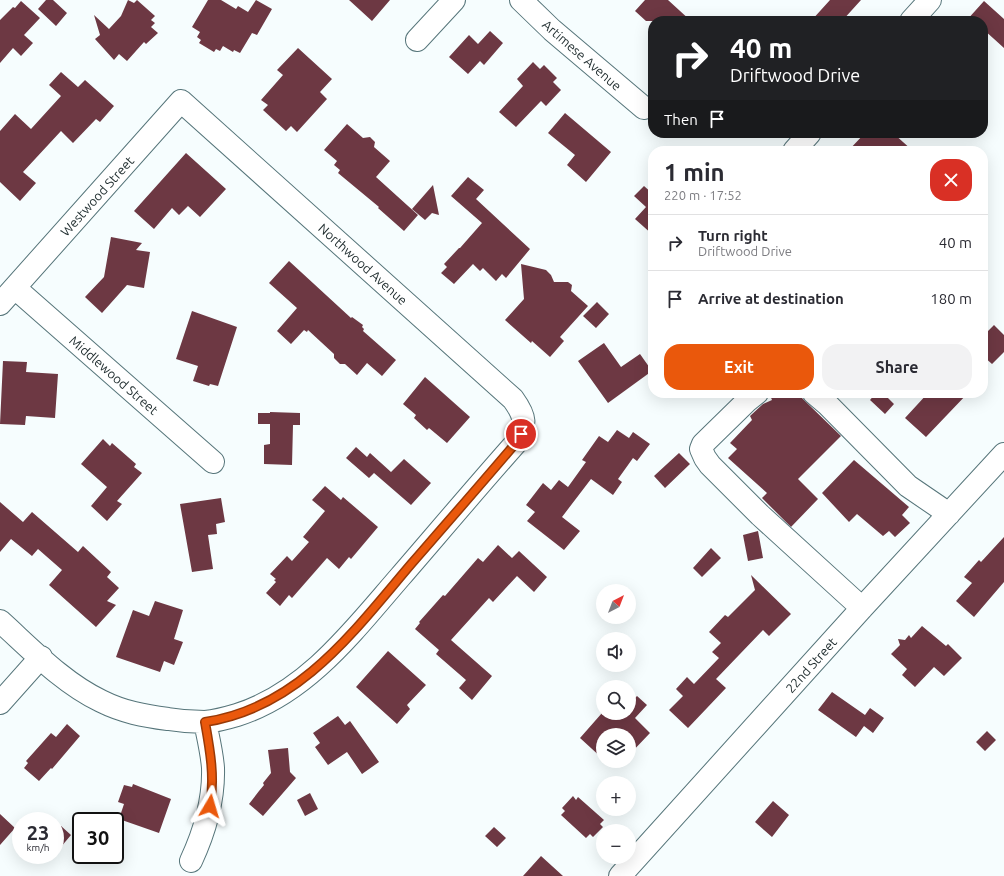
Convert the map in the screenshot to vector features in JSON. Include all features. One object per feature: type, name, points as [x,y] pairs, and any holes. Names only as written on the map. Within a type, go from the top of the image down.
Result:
[{"type":"street","points":[[417,40],[454,0]]},
{"type":"street","name":"Artimese Avenue","points":[[521,0],[552,30],[644,108]]},
{"type":"street","points":[[916,16],[930,0]]},
{"type":"street","name":"Westwood Street","points":[[0,304],[181,101],[195,113]]},
{"type":"street","name":"Northwood Avenue","points":[[195,113],[513,399],[521,410],[525,421],[521,434],[515,444],[371,611],[317,668],[292,687],[266,703],[224,719],[205,722]]},
{"type":"street","points":[[798,146],[806,138]]},
{"type":"street","name":"Middlewood Street","points":[[14,288],[213,462]]},
{"type":"street","points":[[751,398],[703,444],[701,449],[705,458],[710,465],[760,515],[862,608]]},
{"type":"street","points":[[820,398],[908,486],[949,514]]},
{"type":"street","name":"22nd Street","points":[[620,876],[862,608],[1004,454]]},
{"type":"street","points":[[0,621],[68,681],[119,710],[142,716],[205,722],[212,767],[212,794],[208,818],[200,842],[191,861]]},
{"type":"street","points":[[0,703],[41,658]]},
{"type":"building","points":[[46,0],[53,0],[67,13],[56,26],[38,9]]},
{"type":"building","points":[[128,0],[134,3],[137,0],[155,16],[151,20],[155,23],[151,27],[158,33],[146,44],[144,42],[127,61],[119,54],[114,60],[95,39],[100,35],[94,15],[109,29],[121,16]]},
{"type":"building","points":[[208,0],[221,0],[236,9],[238,6],[248,12],[256,0],[272,9],[257,35],[252,33],[240,53],[234,50],[233,52],[223,46],[220,51],[216,49],[214,52],[199,43],[201,40],[197,37],[200,32],[192,27]]},
{"type":"building","points":[[349,0],[390,0],[372,21]]},
{"type":"building","points":[[645,0],[668,0],[686,16],[648,16],[648,21],[646,21],[635,11]]},
{"type":"building","points":[[830,0],[861,0],[847,16],[816,16]]},
{"type":"building","points":[[21,1],[40,18],[24,35],[33,43],[21,56],[13,48],[0,63],[0,20]]},
{"type":"building","points":[[984,1],[1004,19],[1004,48],[988,34],[988,16],[970,16]]},
{"type":"building","points":[[490,31],[503,43],[484,65],[480,61],[468,74],[449,57],[469,35],[478,44]]},
{"type":"building","points":[[298,48],[332,79],[320,92],[327,99],[297,132],[291,126],[286,131],[263,110],[268,105],[261,100],[283,75],[277,70]]},
{"type":"building","points":[[533,62],[540,69],[544,65],[557,78],[553,82],[561,90],[546,106],[541,101],[516,127],[499,112],[523,86],[517,79]]},
{"type":"building","points":[[61,72],[78,87],[85,80],[114,106],[100,122],[96,119],[73,143],[61,131],[23,172],[36,183],[20,201],[0,182],[0,131],[15,114],[31,129],[61,96],[49,85]]},
{"type":"building","points":[[565,113],[611,152],[586,182],[567,165],[575,155],[548,133]]},
{"type":"building","points":[[347,124],[363,138],[370,137],[375,142],[374,147],[390,161],[376,177],[418,215],[404,231],[378,208],[379,207],[338,173],[340,170],[334,165],[337,161],[324,150]]},
{"type":"building","points":[[860,138],[899,138],[907,146],[853,146]]},
{"type":"building","points":[[186,153],[226,189],[200,217],[188,206],[179,215],[172,208],[154,229],[134,211]]},
{"type":"building","points":[[468,177],[484,190],[476,199],[530,249],[506,278],[502,274],[496,281],[483,268],[480,271],[473,264],[454,284],[441,273],[447,267],[444,264],[482,223],[451,196]]},
{"type":"building","points":[[433,185],[439,215],[432,213],[425,220],[412,209]]},
{"type":"building","points":[[644,186],[648,190],[648,231],[635,219],[646,207],[634,196]]},
{"type":"building","points":[[111,237],[142,243],[136,250],[150,252],[144,288],[127,285],[102,313],[85,297],[104,277]]},
{"type":"building","points":[[289,261],[351,318],[352,317],[363,325],[363,331],[396,360],[382,376],[367,363],[357,375],[345,364],[340,364],[334,358],[334,354],[308,330],[307,332],[304,330],[291,344],[277,331],[297,308],[269,283]]},
{"type":"building","points":[[521,264],[546,270],[551,275],[554,282],[568,282],[572,285],[571,291],[588,306],[560,337],[564,341],[550,357],[532,341],[531,343],[505,320],[524,299]]},
{"type":"building","points":[[597,302],[609,314],[596,328],[583,316]]},
{"type":"building","points":[[192,311],[237,327],[218,386],[210,384],[209,386],[193,381],[198,366],[176,359]]},
{"type":"building","points":[[994,325],[1004,335],[1004,352],[992,364],[988,360],[988,331]]},
{"type":"building","points":[[604,343],[621,367],[640,354],[648,365],[648,374],[608,403],[578,361]]},
{"type":"building","points":[[3,361],[27,362],[26,372],[58,374],[55,418],[26,416],[25,425],[0,424]]},
{"type":"building","points":[[425,377],[470,417],[447,443],[429,428],[427,430],[414,418],[416,415],[403,404]]},
{"type":"building","points":[[771,398],[802,398],[841,436],[798,479],[818,499],[791,527],[762,498],[767,493],[728,458],[737,449],[730,443],[752,420],[750,416],[763,404],[772,400]]},
{"type":"building","points":[[872,398],[888,398],[894,404],[885,414],[870,400]]},
{"type":"building","points":[[923,398],[963,398],[926,437],[905,418]]},
{"type":"building","points":[[258,413],[300,413],[300,425],[293,425],[292,465],[264,464],[264,445],[270,444],[270,424],[258,424]]},
{"type":"building","points":[[617,430],[629,438],[633,432],[650,444],[637,461],[633,458],[618,479],[622,482],[613,495],[591,479],[562,517],[580,531],[564,550],[527,521],[535,512],[526,505],[543,483],[551,490],[559,480],[568,487],[586,462],[582,460],[599,436],[608,442]]},
{"type":"building","points":[[103,439],[110,446],[112,443],[136,464],[134,467],[142,473],[117,501],[122,504],[107,521],[91,506],[107,487],[81,464]]},
{"type":"building","points":[[356,447],[367,457],[370,453],[391,472],[404,459],[431,483],[411,505],[374,473],[369,478],[346,458]]},
{"type":"building","points":[[679,453],[690,464],[665,488],[654,476]]},
{"type":"building","points":[[854,460],[909,507],[902,515],[910,523],[895,537],[889,531],[883,536],[857,514],[849,522],[822,493]]},
{"type":"building","points":[[325,486],[341,500],[343,497],[378,527],[351,559],[349,557],[339,569],[327,558],[292,598],[289,595],[280,606],[266,593],[276,582],[274,580],[276,579],[270,574],[287,556],[292,561],[309,542],[303,537],[325,511],[312,500]]},
{"type":"building","points":[[221,498],[225,522],[216,524],[217,534],[208,535],[213,569],[192,572],[180,504]]},
{"type":"building","points":[[0,502],[23,522],[32,512],[78,552],[83,546],[111,572],[107,577],[119,588],[107,601],[116,605],[96,627],[49,585],[62,570],[38,549],[32,556],[11,539],[0,552]]},
{"type":"building","points":[[758,531],[763,558],[748,561],[743,535]]},
{"type":"building","points":[[1004,537],[1004,582],[974,617],[956,601],[972,583],[964,577],[979,560],[981,562]]},
{"type":"building","points":[[498,545],[512,558],[519,551],[547,577],[534,592],[517,576],[493,602],[489,598],[451,640],[492,676],[472,700],[459,688],[466,680],[436,654],[439,650],[415,629],[420,623],[419,622],[443,595],[445,596],[478,558],[483,562]]},
{"type":"building","points":[[711,548],[721,558],[702,577],[693,568]]},
{"type":"building","points":[[751,575],[791,614],[769,636],[763,630],[716,679],[726,688],[688,728],[669,710],[683,696],[676,689],[687,677],[694,684],[719,658],[712,652],[721,643],[709,632],[725,615],[728,617],[755,590]]},
{"type":"building","points":[[155,601],[183,610],[174,639],[183,642],[174,665],[164,661],[160,672],[116,657],[133,610],[149,616]]},
{"type":"building","points":[[922,626],[946,646],[948,644],[962,658],[944,676],[934,667],[915,687],[902,675],[907,669],[891,654],[900,645],[898,639],[905,640],[909,635],[911,638]]},
{"type":"building","points":[[388,651],[426,685],[407,705],[410,709],[397,724],[356,687]]},
{"type":"building","points":[[832,692],[865,715],[870,708],[884,718],[873,733],[864,726],[856,737],[818,710]]},
{"type":"building","points":[[637,696],[647,705],[636,717]]},
{"type":"building","points":[[338,716],[345,725],[350,721],[379,762],[362,774],[347,752],[328,765],[315,747],[320,743],[313,733]]},
{"type":"building","points":[[636,719],[650,733],[636,748],[636,728],[596,728],[596,753],[580,738],[596,720]]},
{"type":"building","points":[[67,724],[80,736],[52,769],[51,768],[39,781],[24,768],[28,763],[26,761],[51,733],[56,737]]},
{"type":"building","points":[[987,731],[996,740],[985,751],[976,742]]},
{"type":"building","points":[[288,748],[290,772],[296,778],[263,816],[249,804],[264,785],[263,783],[271,773],[268,750]]},
{"type":"building","points":[[133,784],[171,799],[159,833],[124,821],[124,812],[121,812],[124,804],[118,802],[124,785],[132,787]]},
{"type":"building","points":[[310,793],[318,809],[305,816],[297,800]]},
{"type":"building","points":[[573,796],[576,800],[578,797],[596,813],[596,816],[599,816],[604,820],[600,824],[596,824],[596,834],[593,837],[590,834],[586,838],[561,815],[565,811],[562,808]]},
{"type":"building","points":[[773,801],[789,815],[772,837],[755,822]]},
{"type":"building","points":[[0,814],[12,825],[12,831],[0,845]]},
{"type":"building","points":[[494,827],[506,838],[497,847],[485,836]]},
{"type":"building","points":[[64,829],[71,835],[64,843]]},
{"type":"building","points":[[541,856],[563,876],[523,876]]},
{"type":"route","points":[[210,806],[212,794],[212,767],[205,722],[224,719],[266,703],[292,687],[317,668],[371,611],[515,444],[521,434]]}]
